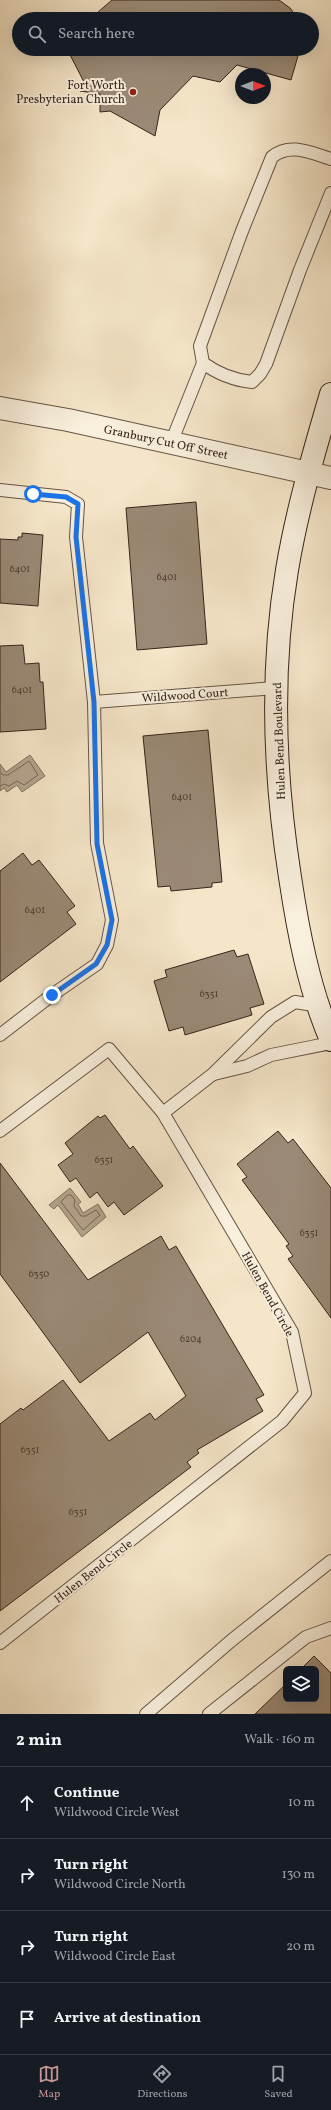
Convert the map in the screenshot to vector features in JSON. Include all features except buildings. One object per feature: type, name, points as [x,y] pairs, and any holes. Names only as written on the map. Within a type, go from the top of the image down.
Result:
[{"type":"street","name":"Hulen Bend Boulevard","points":[[331,394],[308,473],[287,571],[279,629],[275,688],[280,789],[287,862],[299,930],[325,1005],[331,1040]]},
{"type":"street","name":"Granbury Cut Off Street","points":[[0,408],[68,420],[331,478]]},
{"type":"lane","points":[[171,443],[203,363],[200,346],[242,231],[272,157],[279,151],[292,149],[305,150],[331,159]]},
{"type":"lane","points":[[203,363],[216,373],[236,380],[252,382],[260,374],[266,364],[300,270],[331,193]]},
{"type":"lane","points":[[0,490],[66,497],[78,504],[76,537],[94,702],[97,844],[112,920],[107,945],[96,964],[52,995],[0,1035]]},
{"type":"lane","name":"Wildwood Court","points":[[94,702],[275,688]]},
{"type":"lane","points":[[163,1113],[213,1074],[271,1017],[295,1002],[325,1005]]},
{"type":"lane","points":[[213,1074],[247,1066],[271,1055],[331,1043]]},
{"type":"lane","name":"Hulen Bend Circle","points":[[0,1131],[109,1049],[163,1113],[292,1332],[305,1393],[282,1421],[0,1643]]},
{"type":"lane","points":[[146,1714],[232,1640],[331,1561]]},
{"type":"lane","points":[[209,1714],[306,1637],[331,1628]]},
{"type":"water","points":[[30,755],[45,776],[22,792],[17,785],[7,792],[4,788],[0,791],[0,764],[6,772]]},
{"type":"water","points":[[70,1188],[81,1202],[78,1204],[83,1213],[98,1204],[106,1217],[82,1237],[58,1205],[54,1209],[49,1205]]},
{"type":"place","name":"Fort Worth Presbyterian Church","points":[[133,92]]},
{"type":"route","points":[[33,494],[66,497],[78,504],[76,537],[94,702],[97,844],[112,920],[107,945],[96,964],[52,995]]}]
